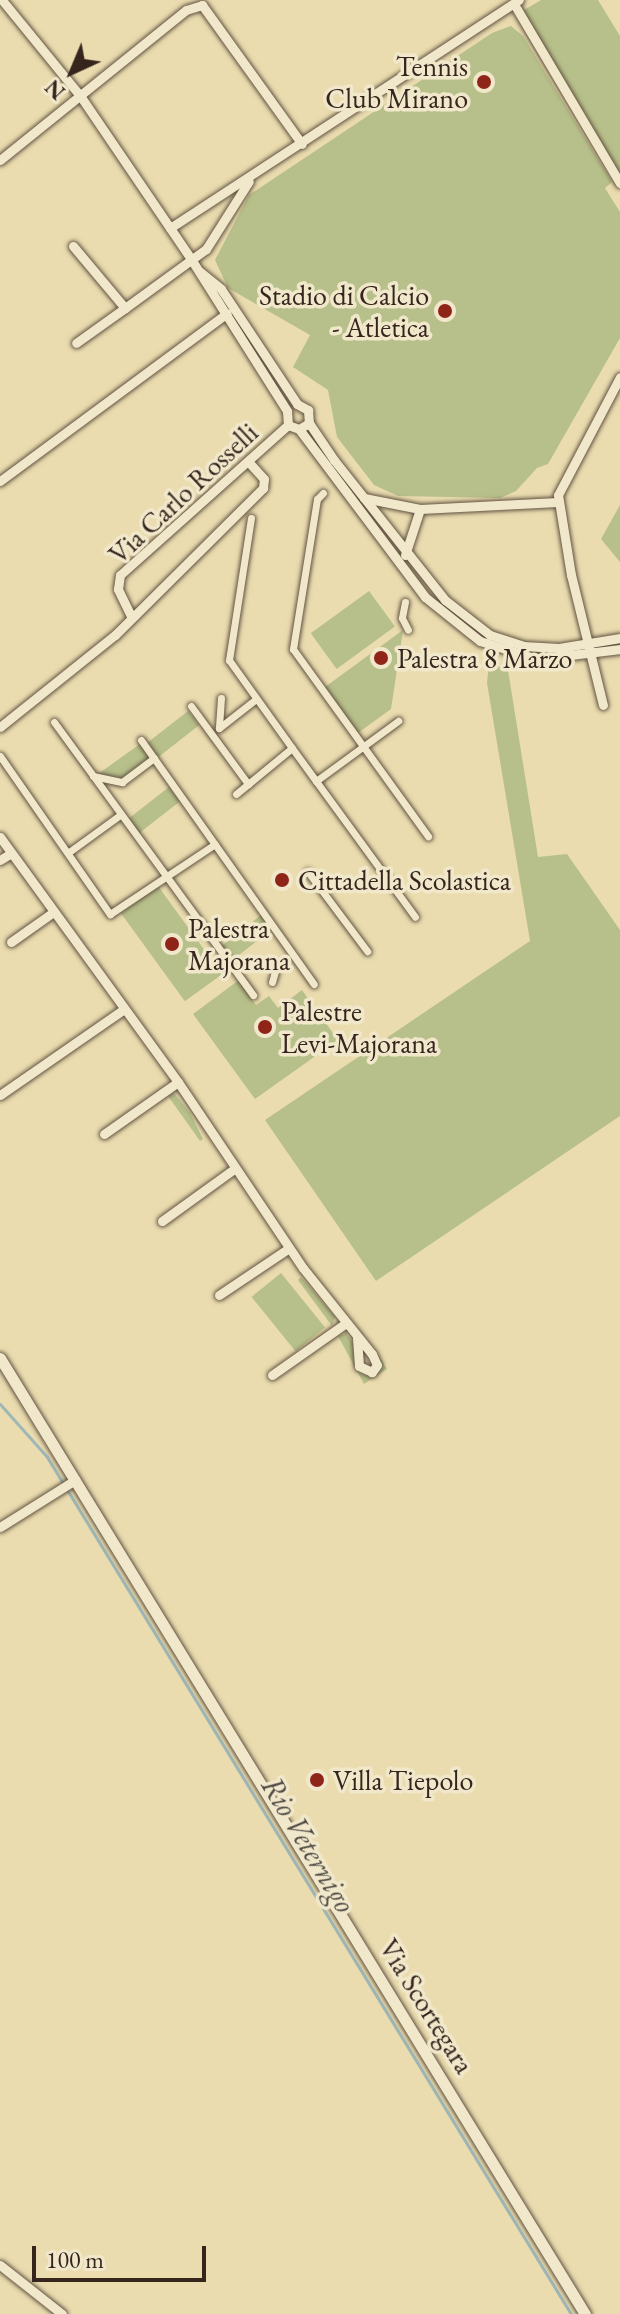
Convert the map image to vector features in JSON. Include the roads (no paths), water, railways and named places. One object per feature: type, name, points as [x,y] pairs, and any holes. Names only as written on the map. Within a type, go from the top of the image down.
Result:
[{"type":"street","points":[[2,0],[81,97],[191,259],[223,315],[287,411],[288,425],[299,429],[393,559],[425,597],[492,648],[515,655],[620,649]]},
{"type":"street","points":[[0,160],[186,10],[201,2],[302,144]]},
{"type":"street","points":[[170,228],[517,2],[620,183]]},
{"type":"street","points":[[76,343],[206,249],[253,176]]},
{"type":"street","points":[[73,246],[125,308]]},
{"type":"street","points":[[199,271],[234,309],[297,404],[308,410],[309,423],[361,496],[405,555],[445,600],[490,635],[523,646],[588,650],[620,638]]},
{"type":"street","points":[[0,481],[234,309]]},
{"type":"street","points":[[603,705],[588,650],[558,502],[560,487],[620,377]]},
{"type":"street","points":[[287,411],[297,404]]},
{"type":"street","points":[[299,429],[309,423]]},
{"type":"street","name":"Via Carlo Rosselli","points":[[131,616],[118,589],[120,575],[288,425]]},
{"type":"street","points":[[0,727],[115,635],[263,488],[264,479],[248,461]]},
{"type":"street","points":[[323,493],[317,499],[293,649],[428,836]]},
{"type":"street","points":[[361,496],[420,509],[558,502]]},
{"type":"street","points":[[405,555],[420,509]]},
{"type":"street","points":[[251,518],[229,660],[415,917]]},
{"type":"street","points":[[405,602],[402,618],[408,630]]},
{"type":"street","points":[[221,698],[219,728],[256,699]]},
{"type":"street","points":[[191,706],[248,784]]},
{"type":"street","points":[[316,781],[398,721]]},
{"type":"street","points":[[54,722],[253,995]]},
{"type":"street","points":[[141,740],[314,984]]},
{"type":"street","points":[[236,794],[292,748]]},
{"type":"street","points":[[0,756],[110,914],[167,879],[215,844]]},
{"type":"street","points":[[93,776],[122,782],[154,758]]},
{"type":"street","points":[[69,852],[120,815]]},
{"type":"street","points":[[0,837],[52,913],[178,1082],[289,1248],[357,1337]]},
{"type":"street","points":[[0,860],[11,853]]},
{"type":"street","points":[[308,872],[367,951]]},
{"type":"street","points":[[11,942],[52,913]]},
{"type":"street","points":[[272,982],[277,964]]},
{"type":"street","points":[[0,1095],[124,1009]]},
{"type":"street","points":[[104,1134],[178,1082]]},
{"type":"street","points":[[162,1221],[234,1169]]},
{"type":"street","points":[[219,1295],[289,1248]]},
{"type":"street","points":[[272,1375],[346,1323]]},
{"type":"street","name":"Via Scortegara","points":[[0,1358],[585,2314]]},
{"type":"street","points":[[0,1527],[75,1480]]},
{"type":"street","points":[[0,2265],[62,2314]]},
{"type":"waterway","name":"Rio Veternigo","points":[[0,1404],[47,1457],[571,2314]]},
{"type":"place","name":"Tennis Club Mirano","points":[[484,82]]},
{"type":"place","name":"Stadio di Calcio - Atletica","points":[[445,311]]},
{"type":"place","name":"Palestra 8 Marzo","points":[[381,658]]},
{"type":"place","name":"Cittadella Scolastica","points":[[282,880]]},
{"type":"place","name":"Palestra Majorana","points":[[172,944]]},
{"type":"place","name":"Palestre Levi-Majorana","points":[[265,1027]]},
{"type":"place","name":"Villa Tiepolo","points":[[317,1780]]}]
